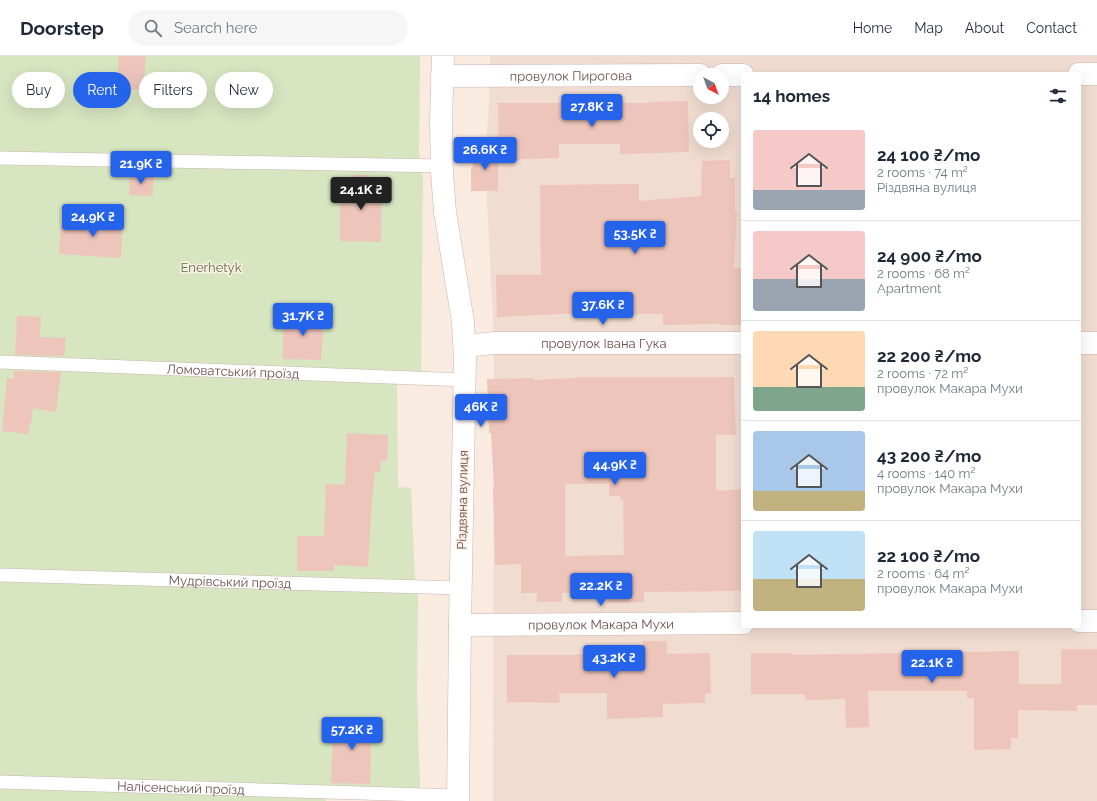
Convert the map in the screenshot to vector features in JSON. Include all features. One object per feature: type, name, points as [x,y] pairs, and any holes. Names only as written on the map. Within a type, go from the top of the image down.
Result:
[{"type":"street","name":"провулок Пирогова","points":[[443,66],[693,75]]},
{"type":"street","name":"Різдвяна вулиця","points":[[443,66],[441,122],[442,166],[446,212],[460,297],[465,346],[458,798]]},
{"type":"street","points":[[1081,74],[1097,74]]},
{"type":"street","points":[[729,75],[741,75]]},
{"type":"street","name":"провулок Івана Гука","points":[[465,346],[494,343],[741,343]]},
{"type":"street","points":[[1081,343],[1097,343]]},
{"type":"street","points":[[1081,621],[1097,621]]},
{"type":"street","name":"провулок Макара Мухи","points":[[460,625],[741,623]]},
{"type":"lane","points":[[0,158],[442,166]]},
{"type":"lane","name":"Ломоватський проїзд","points":[[0,362],[465,380]]},
{"type":"lane","name":"Мудрівський проїзд","points":[[0,575],[461,588]]},
{"type":"lane","name":"Налісенський проїзд","points":[[0,782],[458,798]]},
{"type":"shaded area","points":[[490,56],[1097,56],[1097,801],[493,801],[494,343],[485,159],[489,104]]},
{"type":"green space","name":"Enerhetyk","points":[[0,56],[420,56],[419,154],[423,177],[421,371],[397,384],[398,487],[411,488],[415,579],[418,595],[417,691],[420,788],[327,786],[326,801],[0,801]]},
{"type":"building","points":[[119,56],[146,56],[145,72],[139,72],[139,90],[131,90],[131,72],[118,72]]},
{"type":"building","points":[[688,101],[689,152],[620,154],[620,144],[559,144],[559,158],[499,160],[498,103],[649,103]]},
{"type":"building","points":[[473,151],[498,151],[498,191],[471,191]]},
{"type":"building","points":[[730,160],[730,178],[735,178],[735,211],[737,211],[734,268],[741,268],[741,325],[663,325],[663,314],[561,314],[497,317],[496,275],[541,275],[540,185],[639,184],[639,201],[701,196],[702,161]]},
{"type":"building","points":[[130,173],[154,175],[152,196],[129,195]]},
{"type":"building","points":[[355,175],[368,175],[376,184],[382,184],[381,242],[340,241],[340,197],[346,189],[346,183]]},
{"type":"building","points":[[80,218],[123,220],[121,258],[59,254],[61,225],[80,226]]},
{"type":"building","points":[[283,314],[324,316],[321,360],[283,359]]},
{"type":"building","points":[[17,316],[41,317],[40,337],[66,338],[64,356],[15,355]]},
{"type":"building","points":[[14,371],[61,372],[56,412],[33,408],[28,434],[2,431],[7,378],[14,379]]},
{"type":"building","points":[[576,377],[734,377],[736,435],[716,435],[716,488],[717,491],[741,489],[741,591],[644,592],[644,602],[608,603],[608,592],[562,593],[562,602],[537,602],[537,593],[521,593],[521,564],[495,565],[494,487],[491,433],[489,433],[487,379],[534,378],[534,380]],"holes":[[[565,484],[609,484],[609,496],[620,496],[620,499],[623,499],[624,555],[565,556]]]},
{"type":"building","points":[[347,433],[388,435],[387,461],[381,461],[380,472],[375,472],[368,567],[334,565],[334,571],[297,571],[297,536],[324,536],[326,484],[345,485]]},
{"type":"building","points":[[643,641],[667,641],[667,654],[710,653],[711,693],[705,694],[705,703],[663,704],[663,717],[607,719],[607,693],[559,693],[560,703],[507,702],[507,655],[643,653]]},
{"type":"building","points":[[1061,649],[1097,649],[1097,705],[1077,705],[1077,711],[1018,710],[1018,738],[1011,738],[1011,749],[974,750],[974,698],[967,698],[967,691],[868,691],[869,727],[846,728],[845,699],[805,700],[805,694],[751,694],[751,653],[793,653],[793,655],[1019,651],[1019,684],[1061,684]]},
{"type":"building","points":[[334,717],[372,719],[370,784],[331,783]]}]
